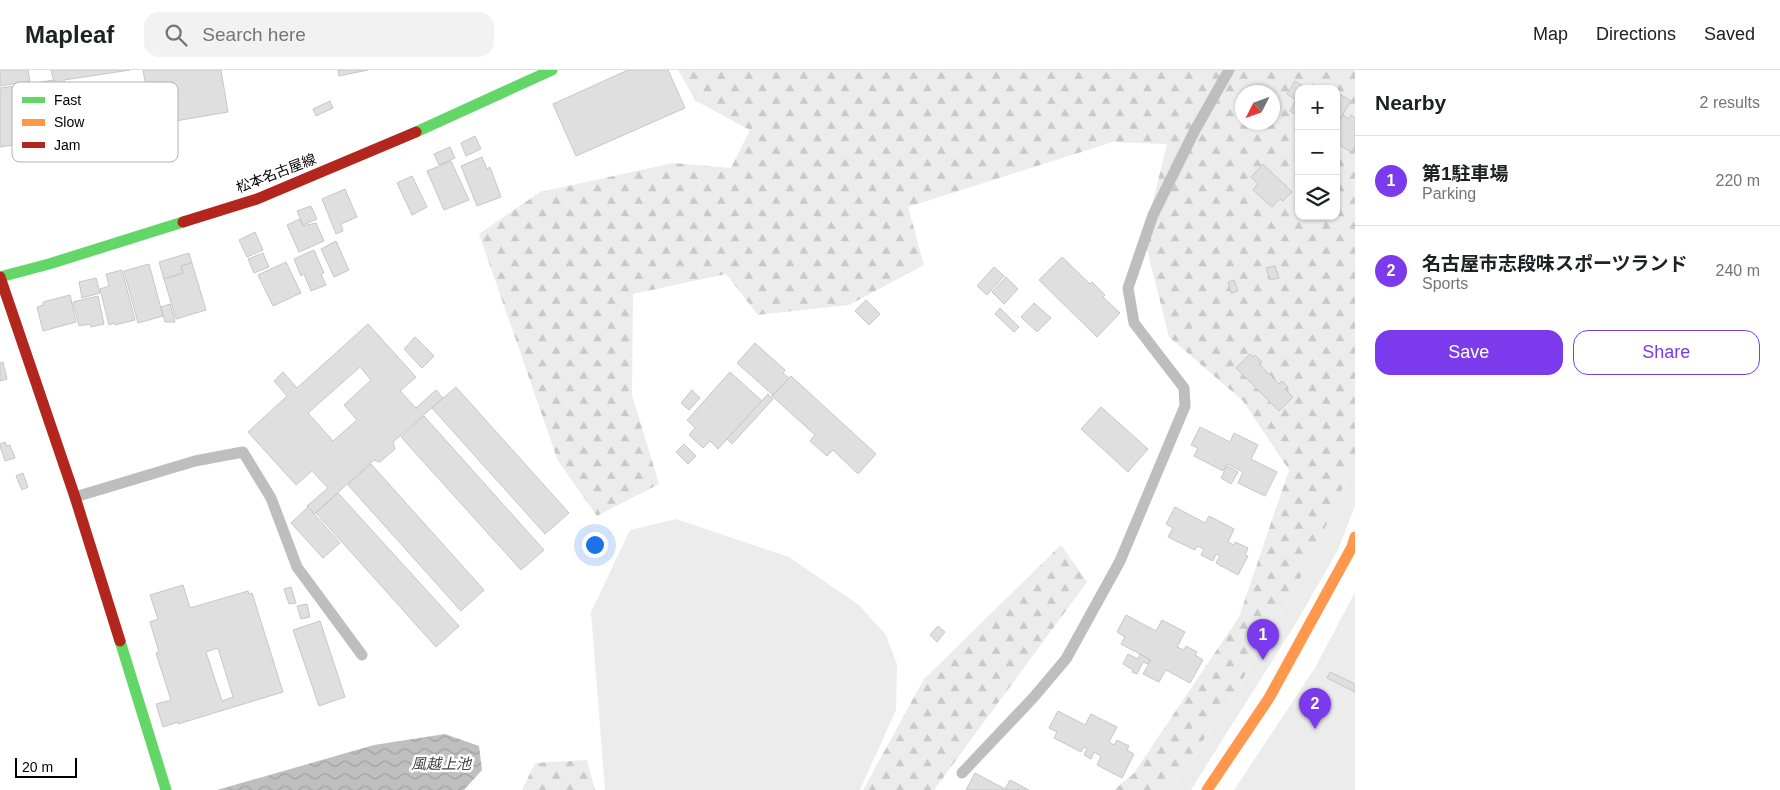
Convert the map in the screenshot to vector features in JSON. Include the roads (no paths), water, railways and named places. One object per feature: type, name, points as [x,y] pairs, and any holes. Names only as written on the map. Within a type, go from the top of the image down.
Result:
[{"type":"street","name":"松本名古屋線","points":[[0,277],[49,264],[257,198],[405,137],[552,70]]},
{"type":"street","points":[[0,277],[75,497],[166,790]]},
{"type":"street","points":[[1207,790],[1269,698],[1352,547],[1355,538]]},
{"type":"lane","points":[[962,772],[1033,698],[1066,660],[1120,561],[1185,406],[1184,388],[1134,322],[1128,288],[1153,215],[1195,130],[1229,70]]},
{"type":"lane","points":[[75,497],[194,461],[243,452],[271,498],[297,567],[362,655]]},
{"type":"water","name":"風越上池","points":[[445,734],[479,746],[482,770],[464,790],[217,790],[374,745]]},
{"type":"place","name":"第1駐車場","points":[[1263,660]]},
{"type":"place","name":"名古屋市志段味スポーツランド","points":[[1315,729]]}]
